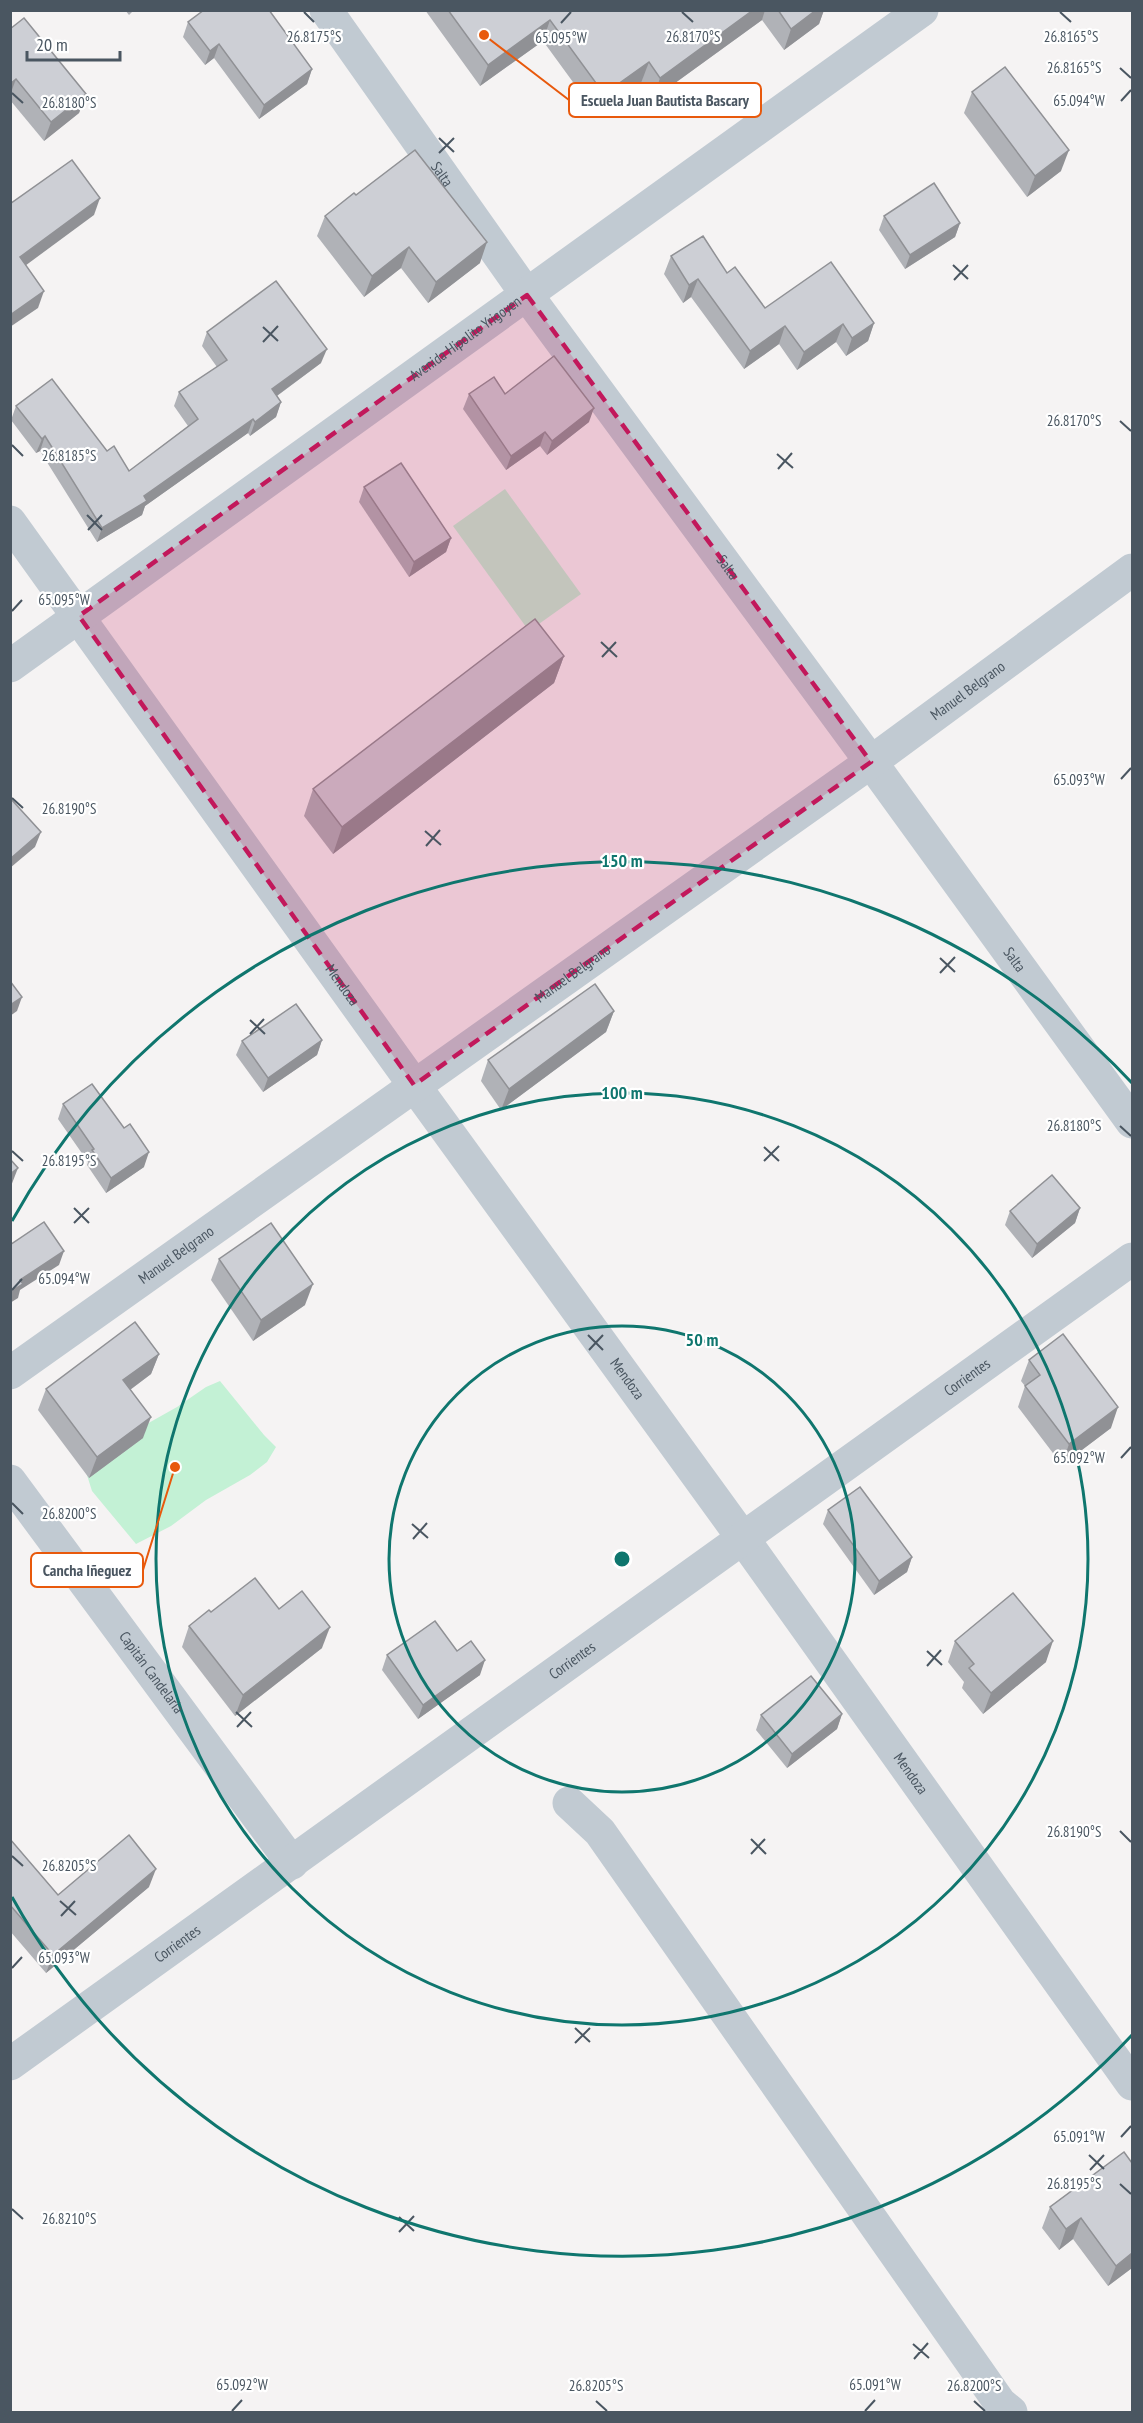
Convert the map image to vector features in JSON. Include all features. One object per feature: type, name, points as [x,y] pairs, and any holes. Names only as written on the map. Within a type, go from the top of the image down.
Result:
[{"type":"street","name":"Salta","points":[[326,10],[527,295],[871,762],[1132,1122]]},
{"type":"street","name":"Avenida Hipolito Yrigoyen","points":[[10,666],[922,10]]},
{"type":"street","name":"Mendoza","points":[[10,522],[80,616],[414,1085],[742,1537],[1132,2082]]},
{"type":"street","name":"Manuel Belgrano","points":[[10,1373],[871,762],[1132,570]]},
{"type":"street","name":"Corrientes","points":[[10,2064],[1132,1259]]},
{"type":"street","name":"Capitán Candelaria","points":[[10,1481],[292,1863]]},
{"type":"street","points":[[569,1803],[600,1832],[1000,2403],[1011,2412]]},
{"type":"highlighted area","points":[[527,295],[871,762],[414,1085],[79,616]]},
{"type":"green space","points":[[505,489],[581,594],[529,631],[453,526]]},
{"type":"green space","points":[[220,1381],[276,1447],[267,1462],[250,1475],[206,1500],[171,1526],[136,1544],[92,1491],[86,1472],[145,1425],[206,1387]]},
{"type":"building","points":[[204,10],[269,10],[312,69],[264,105],[219,44],[210,51],[188,22]]},
{"type":"building","points":[[448,10],[753,10],[660,78],[649,62],[604,94],[550,20],[488,65]]},
{"type":"building","points":[[778,10],[816,10],[791,29]]},
{"type":"building","points":[[24,18],[86,94],[51,122],[16,79],[10,84],[10,29]]},
{"type":"building","points":[[1005,67],[1069,150],[1035,176],[972,92]]},
{"type":"building","points":[[415,150],[487,242],[436,282],[409,247],[372,276],[325,216]]},
{"type":"building","points":[[72,160],[100,198],[20,257],[44,291],[10,315],[10,204]]},
{"type":"building","points":[[934,183],[960,223],[910,255],[884,216]]},
{"type":"building","points":[[703,236],[727,273],[735,267],[765,308],[831,262],[874,323],[852,338],[843,324],[804,352],[785,326],[750,351],[698,279],[689,285],[671,256]]},
{"type":"building","points":[[276,281],[327,349],[272,389],[281,402],[255,422],[253,419],[144,496],[147,501],[102,528],[45,436],[42,439],[16,406],[52,379],[107,451],[114,446],[129,471],[198,419],[179,392],[227,360],[207,332]]},
{"type":"building","points":[[554,356],[594,408],[552,441],[545,432],[511,456],[469,394],[494,377],[505,394]]},
{"type":"building","points":[[401,463],[451,538],[414,562],[364,487]]},
{"type":"building","points":[[535,619],[564,656],[342,827],[313,789]]},
{"type":"building","points":[[10,798],[41,832],[10,859]]},
{"type":"building","points":[[10,981],[22,997],[10,1005]]},
{"type":"building","points":[[595,984],[614,1011],[509,1089],[488,1060]]},
{"type":"building","points":[[296,1004],[322,1040],[268,1078],[242,1041]]},
{"type":"building","points":[[92,1084],[124,1128],[130,1124],[149,1152],[111,1178],[63,1104]]},
{"type":"building","points":[[10,1159],[18,1168],[10,1174]]},
{"type":"building","points":[[1052,1175],[1080,1208],[1037,1244],[1010,1211]]},
{"type":"building","points":[[44,1222],[64,1251],[20,1280],[23,1284],[10,1292],[10,1245]]},
{"type":"building","points":[[271,1223],[313,1284],[261,1320],[219,1259]]},
{"type":"building","points":[[135,1322],[159,1354],[123,1380],[151,1417],[97,1457],[46,1389]]},
{"type":"building","points":[[1063,1334],[1118,1407],[1069,1444],[1025,1386],[1040,1375],[1029,1360]]},
{"type":"building","points":[[860,1487],[912,1557],[879,1581],[828,1510]]},
{"type":"building","points":[[255,1578],[279,1609],[302,1591],[330,1627],[243,1695],[189,1626]]},
{"type":"building","points":[[1013,1593],[1053,1641],[991,1693],[969,1668],[974,1664],[955,1641]]},
{"type":"building","points":[[435,1621],[457,1651],[471,1641],[485,1660],[423,1705],[387,1655]]},
{"type":"building","points":[[811,1676],[842,1714],[792,1754],[761,1715]]},
{"type":"building","points":[[129,1835],[156,1869],[53,1955],[10,1905],[10,1839],[58,1895]]},
{"type":"building","points":[[1124,2152],[1132,2163],[1132,2253],[1116,2266],[1081,2218],[1066,2229],[1050,2207]]},
{"type":"place","name":"Escuela Juan Bautista Bascary","points":[[484,35]]},
{"type":"place","name":"Cancha Iñeguez","points":[[175,1467]]}]
